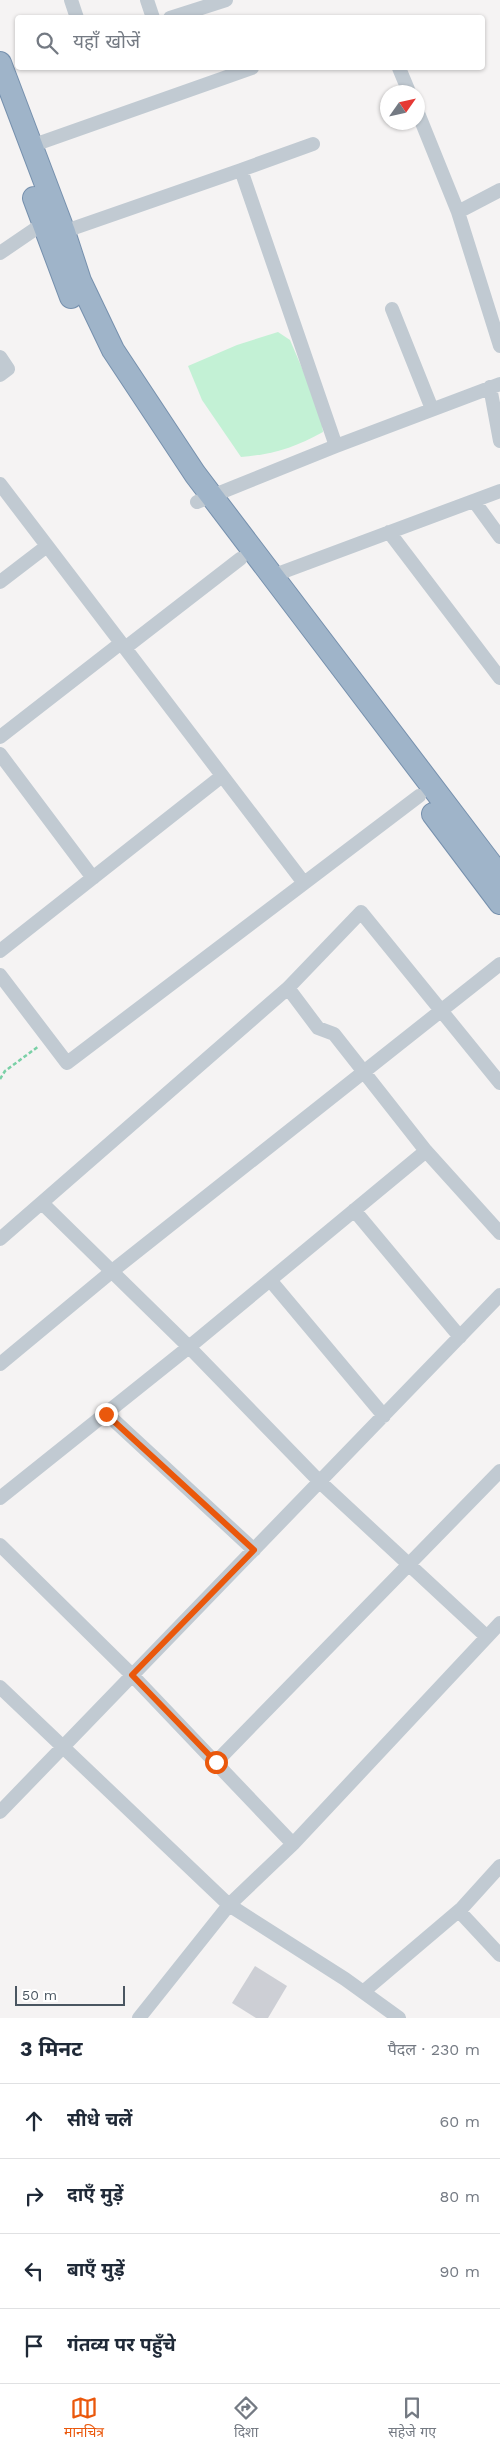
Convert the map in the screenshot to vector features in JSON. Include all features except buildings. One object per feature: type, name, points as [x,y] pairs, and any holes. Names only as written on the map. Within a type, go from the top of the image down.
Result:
[{"type":"highway","points":[[0,64],[31,146],[66,287],[100,357],[204,499],[272,576],[493,869],[500,903]]},
{"type":"highway","points":[[0,107],[52,230]]},
{"type":"highway","points":[[204,499],[240,559],[419,796],[493,869]]},
{"type":"street","points":[[71,0],[77,15]]},
{"type":"street","points":[[147,0],[152,15]]},
{"type":"street","points":[[179,15],[226,0]]},
{"type":"street","points":[[0,64],[15,66]]},
{"type":"street","points":[[31,146],[246,70]]},
{"type":"street","points":[[400,70],[406,85]]},
{"type":"street","points":[[425,130],[458,212],[500,346]]},
{"type":"street","points":[[0,253],[52,230],[241,170],[313,144]]},
{"type":"street","points":[[241,170],[336,446]]},
{"type":"street","points":[[458,212],[500,190]]},
{"type":"street","points":[[392,308],[432,409]]},
{"type":"street","points":[[0,357],[8,369],[0,375]]},
{"type":"street","points":[[204,499],[495,385],[500,441]]},
{"type":"street","points":[[0,484],[304,883]]},
{"type":"street","points":[[272,576],[500,491]]},
{"type":"street","points":[[474,501],[500,537]]},
{"type":"street","points":[[389,532],[500,678]]},
{"type":"street","points":[[0,582],[47,546]]},
{"type":"street","points":[[0,737],[240,559]]},
{"type":"street","points":[[0,754],[93,878]]},
{"type":"street","points":[[0,951],[222,776]]},
{"type":"street","points":[[0,975],[67,1063],[419,796]]},
{"type":"street","points":[[0,1239],[288,988],[361,912],[440,1011],[500,1082]]},
{"type":"street","points":[[0,1364],[111,1272],[500,964]]},
{"type":"street","points":[[288,988],[318,1028],[334,1034],[426,1151],[500,1233]]},
{"type":"street","points":[[0,1498],[189,1347],[426,1151]]},
{"type":"street","points":[[42,1202],[189,1347],[320,1482],[487,1637]]},
{"type":"street","points":[[354,1210],[460,1337]]},
{"type":"street","points":[[270,1280],[384,1416]]},
{"type":"street","points":[[0,1812],[500,1295]]},
{"type":"street","points":[[106,1414],[254,1550]]},
{"type":"street","points":[[216,1762],[410,1565],[500,1470]]},
{"type":"street","points":[[0,1545],[132,1675],[293,1844]]},
{"type":"street","points":[[139,2018],[229,1905],[293,1844],[500,1623]]},
{"type":"street","points":[[0,1687],[229,1905],[363,1992],[399,2018]]},
{"type":"street","points":[[363,1992],[459,1911],[500,1866]]},
{"type":"street","points":[[459,1911],[500,1955]]},
{"type":"path","points":[[0,1079],[5,1071],[49,1039]]},
{"type":"green space","points":[[278,332],[290,340],[320,410],[323,432],[284,449],[241,457],[202,400],[188,366],[237,345]]},
{"type":"route","points":[[106,1414],[254,1550],[132,1675],[216,1762]]}]
